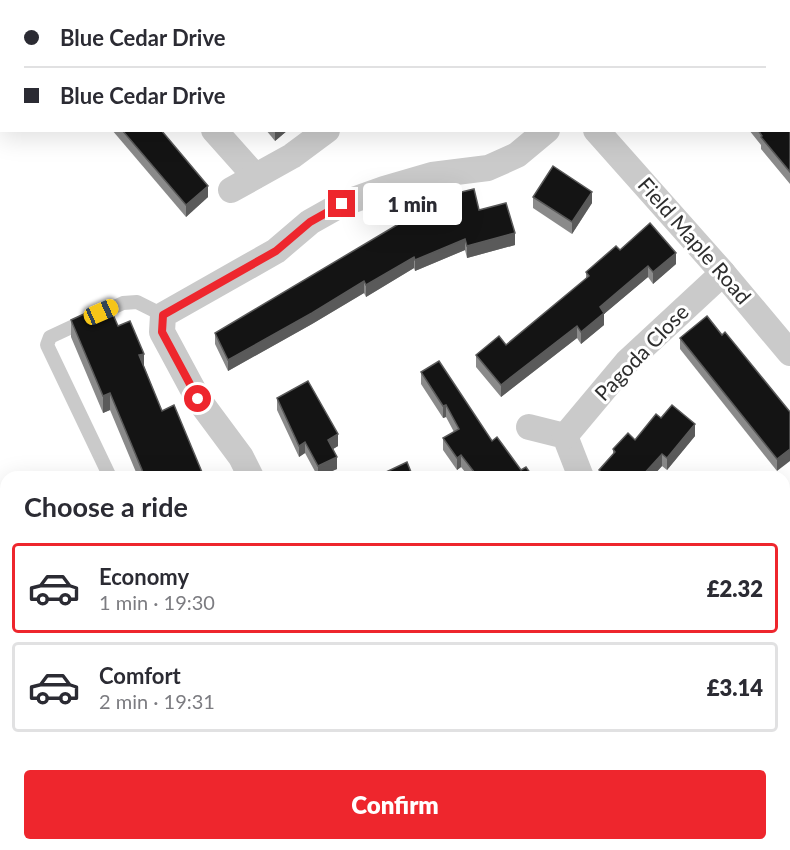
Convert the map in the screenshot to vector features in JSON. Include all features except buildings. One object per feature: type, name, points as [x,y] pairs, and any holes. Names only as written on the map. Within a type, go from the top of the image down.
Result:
[{"type":"street","points":[[216,132],[255,176]]},
{"type":"street","points":[[231,190],[292,156],[324,132]]},
{"type":"street","points":[[248,471],[241,457],[198,399],[162,332],[163,315],[276,251],[310,222],[342,204],[432,175],[488,168],[517,155],[545,132]]},
{"type":"street","name":"Field Maple Road","points":[[598,132],[790,352]]},
{"type":"street","name":"Pagoda Close","points":[[565,436],[627,362],[723,273]]},
{"type":"street","points":[[529,427],[565,436],[579,471]]},
{"type":"lane","points":[[107,471],[47,345],[50,337],[123,303],[137,302],[163,315]]},
{"type":"route","points":[[198,399],[162,332],[163,315],[276,251],[310,222],[342,204]]}]
